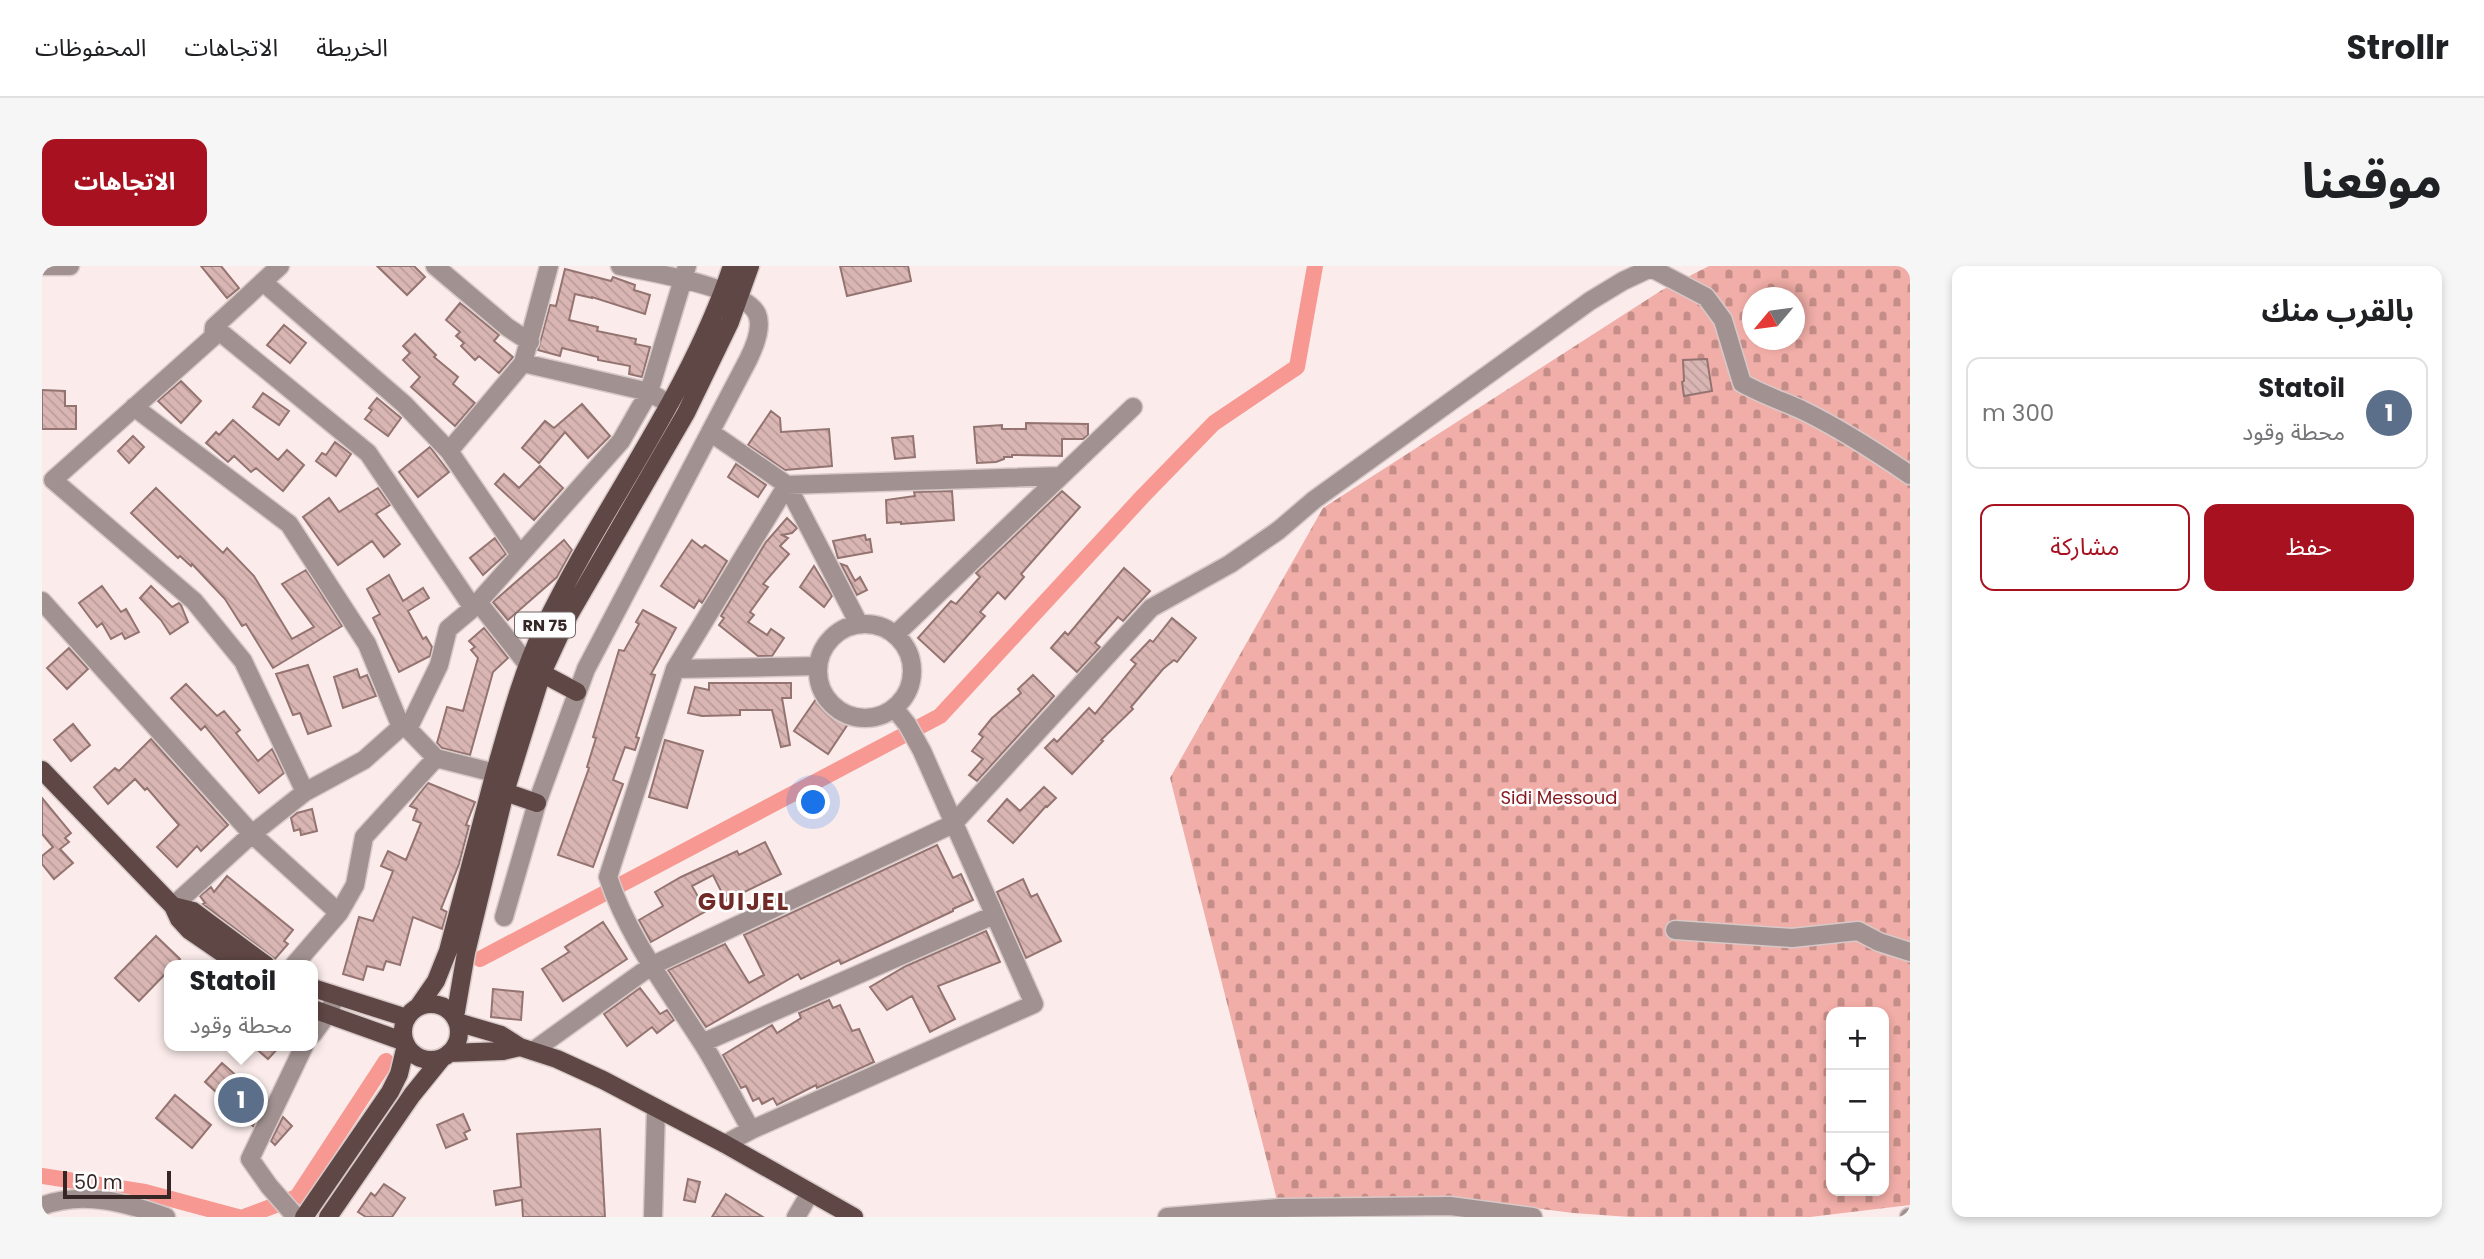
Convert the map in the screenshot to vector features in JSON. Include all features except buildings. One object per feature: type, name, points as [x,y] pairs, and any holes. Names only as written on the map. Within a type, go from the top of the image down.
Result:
[{"type":"main road","name":"RN 75","points":[[412,1013],[436,981],[448,951],[513,706],[686,413],[732,294],[732,266]]},
{"type":"main road","name":"RN 75","points":[[456,1020],[466,953],[535,669],[554,608],[702,340],[750,266]]},
{"type":"main road","points":[[535,669],[577,692]]},
{"type":"main road","points":[[42,770],[173,906],[183,925],[233,960]]},
{"type":"main road","points":[[505,792],[537,803]]},
{"type":"main road","points":[[173,906],[197,914],[259,960]]},
{"type":"main road","points":[[318,990],[412,1013],[434,1004],[442,1006],[456,1020],[501,1035],[526,1049],[580,1069],[725,1144],[854,1217]]},
{"type":"main road","points":[[320,1012],[406,1043],[418,1056],[426,1059],[526,1049]]},
{"type":"main road","points":[[297,1215],[390,1092],[399,1074],[406,1043],[404,1030],[412,1013]]},
{"type":"main road","points":[[328,1217],[412,1096],[458,1039],[456,1020]]},
{"type":"street","points":[[42,267],[70,266]]},
{"type":"street","points":[[280,266],[214,327],[213,338],[53,480],[194,601],[243,661],[305,792]]},
{"type":"street","points":[[435,266],[507,327],[530,342]]},
{"type":"street","points":[[449,451],[523,363],[549,266]]},
{"type":"street","points":[[504,917],[537,803],[577,692],[757,337],[757,312],[751,305],[732,294],[686,273],[620,266]]},
{"type":"street","points":[[526,1049],[651,966],[953,824],[1151,608],[1230,565],[1279,530],[1314,500],[1590,301],[1653,267],[1706,297],[1723,320],[1742,383],[1800,410],[1876,451],[1910,475]]},
{"type":"street","points":[[173,906],[252,834],[305,792],[364,760],[404,728],[439,665],[448,629],[475,605],[621,441],[649,392],[686,273]]},
{"type":"street","points":[[263,282],[404,404],[449,451],[520,555]]},
{"type":"street","points":[[214,327],[368,453],[475,605],[535,669]]},
{"type":"street","points":[[523,363],[649,392],[669,404]]},
{"type":"street","points":[[134,407],[289,524],[367,644],[404,728],[436,758],[495,774]]},
{"type":"street","points":[[895,634],[1133,407]]},
{"type":"street","points":[[710,432],[787,485],[859,624]]},
{"type":"street","points":[[787,485],[1060,476]]},
{"type":"street","points":[[751,1130],[702,1043],[651,966],[608,877],[675,669],[787,485]]},
{"type":"street","points":[[42,601],[252,834],[339,913]]},
{"type":"street","points":[[859,624],[882,626],[895,634],[908,652],[913,675],[909,690],[895,709],[874,718],[858,718],[843,713],[830,703],[817,674],[825,644],[836,632],[859,624]]},
{"type":"street","points":[[675,669],[818,666]]},
{"type":"street","points":[[725,1144],[1034,1004],[922,751],[895,709]]},
{"type":"street","points":[[298,960],[339,913],[355,885],[364,837],[436,758]]},
{"type":"street","points":[[702,1043],[993,915]]},
{"type":"street","points":[[1675,930],[1791,938],[1858,931],[1879,942],[1910,952]]},
{"type":"street","points":[[320,1012],[336,996]]},
{"type":"street","points":[[297,1215],[269,1186],[250,1159],[302,1051]]},
{"type":"street","points":[[653,1217],[656,1108]]},
{"type":"street","points":[[796,1217],[810,1193]]},
{"type":"street","points":[[42,1206],[59,1201],[101,1200],[135,1206],[166,1217]]},
{"type":"street","points":[[1167,1217],[1279,1208],[1437,1206],[1533,1217]]},
{"type":"green space","name":"Sidi Messoud","points":[[1709,266],[1910,266],[1910,1205],[1810,1217],[1630,1217],[1573,1213],[1457,1198],[1279,1208],[1170,778],[1323,508],[1662,290]]},
{"type":"waterway","points":[[480,959],[940,716],[1214,423],[1297,367],[1315,266]]},
{"type":"waterway","points":[[244,1217],[297,1197],[386,1061]]},
{"type":"waterway","points":[[42,1176],[145,1192],[238,1217]]},
{"type":"place","name":"Statoil","points":[[241,1100]]},
{"type":"district","name":"GUIJEL","points":[[744,901]]}]
